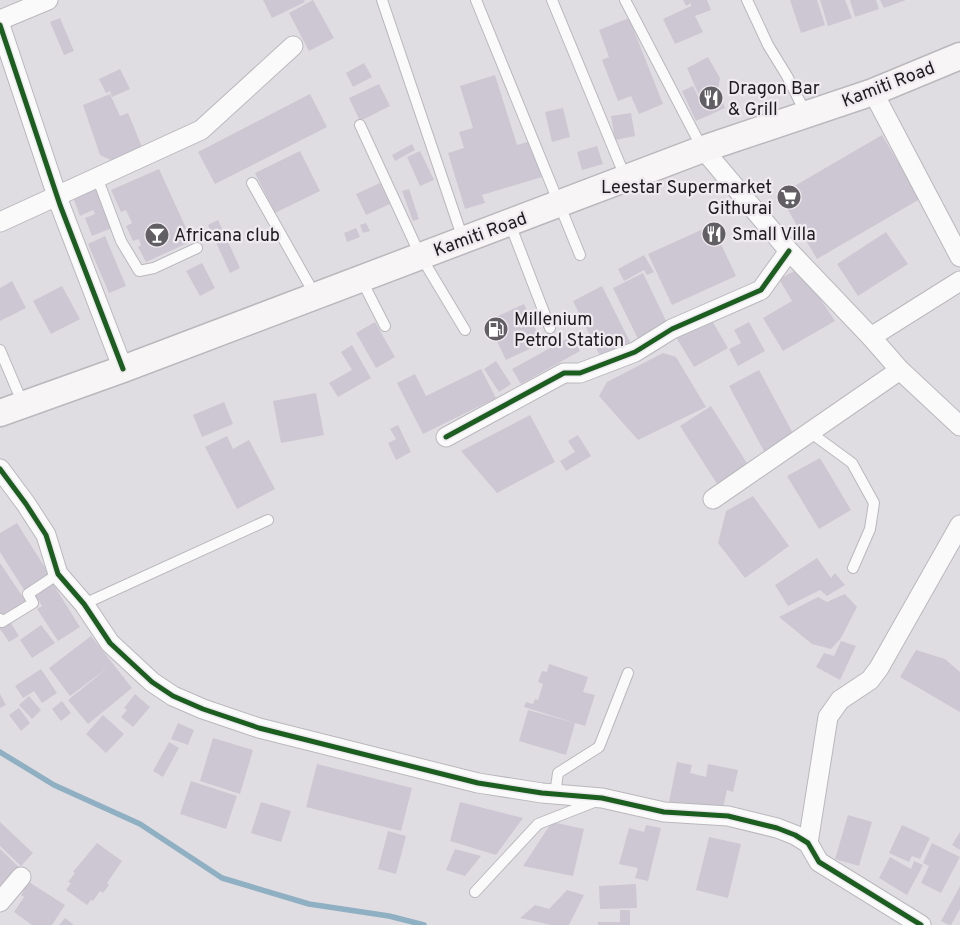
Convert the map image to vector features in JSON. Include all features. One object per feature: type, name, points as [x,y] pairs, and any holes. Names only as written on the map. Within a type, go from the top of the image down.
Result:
[{"type":"main road","name":"Kamiti Road","points":[[12,409],[123,369],[703,149],[873,92],[960,56]]},
{"type":"street","points":[[0,20],[48,0]]},
{"type":"street","points":[[0,25],[57,196],[123,369]]},
{"type":"street","points":[[0,222],[201,130],[293,46]]},
{"type":"street","points":[[873,92],[960,257]]},
{"type":"street","points":[[703,149],[788,251],[900,370],[960,426]]},
{"type":"street","points":[[446,437],[564,373],[580,373],[635,352],[672,329],[761,290],[788,251]]},
{"type":"street","points":[[871,337],[960,281]]},
{"type":"street","points":[[713,500],[900,370]]},
{"type":"street","points":[[0,469],[46,535],[58,574],[84,604],[110,643],[152,682],[173,696],[203,709],[259,728],[478,783],[542,793],[602,798],[664,812],[728,816],[777,828],[796,835],[808,843],[819,862],[921,925]]},
{"type":"street","points":[[808,843],[828,717],[840,700],[870,680],[879,668],[960,525]]},
{"type":"street","points":[[0,902],[21,877]]},
{"type":"lane","points":[[382,0],[463,240]]},
{"type":"lane","points":[[476,0],[580,255]]},
{"type":"lane","points":[[552,0],[626,179]]},
{"type":"lane","points":[[626,0],[703,149]]},
{"type":"lane","points":[[747,0],[768,45],[787,76],[806,115]]},
{"type":"lane","points":[[360,126],[420,255],[465,330]]},
{"type":"lane","points":[[97,177],[121,241],[139,271],[154,268],[197,248]]},
{"type":"lane","points":[[252,183],[315,296]]},
{"type":"lane","points":[[509,223],[550,328]]},
{"type":"lane","points":[[360,278],[385,326]]},
{"type":"lane","points":[[0,350],[12,409]]},
{"type":"lane","points":[[811,433],[852,463],[874,504],[870,529],[852,568]]},
{"type":"lane","points":[[84,604],[268,520]]},
{"type":"lane","points":[[0,619],[2,622],[33,603],[28,594],[58,574]]},
{"type":"lane","points":[[555,794],[558,773],[599,747],[628,673]]},
{"type":"lane","points":[[475,892],[538,824],[602,798]]},
{"type":"building","points":[[263,0],[304,0],[305,2],[272,18]]},
{"type":"building","points":[[313,0],[334,38],[309,51],[289,13]]},
{"type":"building","points":[[683,0],[707,0],[711,10],[695,16],[703,32],[675,44],[663,19],[691,6],[691,3],[686,6]]},
{"type":"building","points":[[790,0],[817,0],[825,25],[801,33]]},
{"type":"building","points":[[820,0],[845,0],[852,18],[828,26]]},
{"type":"building","points":[[850,0],[876,0],[879,9],[855,17]]},
{"type":"building","points":[[880,0],[906,0],[884,8]]},
{"type":"building","points":[[60,18],[74,51],[64,55],[50,22]]},
{"type":"building","points":[[629,18],[663,104],[639,114],[631,96],[618,101],[602,60],[609,57],[599,30]]},
{"type":"building","points":[[708,57],[720,78],[717,96],[702,102],[687,68]]},
{"type":"building","points":[[364,63],[372,77],[353,87],[346,73]]},
{"type":"building","points":[[120,69],[130,89],[112,97],[110,91],[106,93],[99,79]]},
{"type":"building","points":[[495,75],[517,145],[531,141],[542,177],[482,195],[485,203],[465,209],[448,153],[464,148],[459,132],[473,128],[460,86]]},
{"type":"building","points":[[379,84],[390,106],[360,121],[349,98]]},
{"type":"building","points":[[693,86],[702,105],[720,97],[725,108],[696,121],[682,91]]},
{"type":"building","points":[[110,94],[120,116],[128,113],[142,147],[115,162],[100,155],[83,105]]},
{"type":"building","points":[[310,94],[327,127],[215,184],[198,152]]},
{"type":"building","points":[[563,108],[570,137],[552,142],[545,112]]},
{"type":"building","points":[[631,113],[635,136],[615,140],[611,116]]},
{"type":"building","points":[[882,135],[920,199],[817,259],[779,195]]},
{"type":"building","points":[[412,144],[415,150],[395,161],[392,155]]},
{"type":"building","points":[[597,146],[603,164],[582,170],[577,152]]},
{"type":"building","points":[[300,151],[320,191],[275,213],[255,173]]},
{"type":"building","points":[[420,151],[434,180],[420,186],[407,157]]},
{"type":"building","points":[[159,169],[192,241],[146,262],[138,247],[141,245],[139,239],[133,241],[126,226],[132,223],[126,210],[121,212],[111,190]]},
{"type":"building","points":[[380,183],[390,204],[366,215],[356,194]]},
{"type":"building","points":[[96,188],[112,228],[92,236],[85,218],[95,214],[93,210],[80,216],[73,197]]},
{"type":"building","points":[[409,189],[419,219],[413,221],[402,191]]},
{"type":"building","points":[[218,220],[240,268],[230,273],[208,225]]},
{"type":"building","points":[[366,223],[370,231],[363,233],[360,225]]},
{"type":"building","points":[[712,225],[736,276],[672,305],[648,254]]},
{"type":"building","points":[[356,228],[360,237],[347,242],[344,233]]},
{"type":"building","points":[[886,232],[908,264],[858,296],[837,264]]},
{"type":"building","points":[[105,236],[126,286],[109,293],[88,244]]},
{"type":"building","points":[[644,255],[654,272],[647,275],[644,270],[624,281],[618,269]]},
{"type":"building","points":[[202,263],[215,288],[200,296],[186,271]]},
{"type":"building","points":[[800,268],[835,321],[783,351],[763,318],[792,301],[779,279]]},
{"type":"building","points":[[643,273],[670,329],[640,343],[613,288]]},
{"type":"building","points":[[12,281],[26,308],[0,321],[0,288]]},
{"type":"building","points":[[62,286],[80,319],[51,334],[33,301]]},
{"type":"building","points":[[602,286],[631,344],[601,358],[573,301]]},
{"type":"building","points":[[524,304],[542,343],[506,360],[487,321]]},
{"type":"building","points":[[708,314],[728,348],[694,367],[674,334]]},
{"type":"building","points":[[375,322],[395,357],[376,368],[356,333]]},
{"type":"building","points":[[749,322],[765,351],[738,366],[729,349],[741,343],[734,330]]},
{"type":"building","points":[[572,336],[580,351],[521,384],[512,369]]},
{"type":"building","points":[[352,345],[371,378],[338,397],[329,383],[352,370],[341,352]]},
{"type":"building","points":[[663,353],[676,357],[706,407],[638,440],[599,396],[607,382]]},
{"type":"building","points":[[496,361],[511,384],[499,392],[484,369]]},
{"type":"building","points":[[481,369],[496,398],[423,434],[397,383],[415,374],[426,396]]},
{"type":"building","points":[[759,370],[796,439],[766,455],[729,386]]},
{"type":"building","points":[[316,393],[324,435],[281,443],[273,401]]},
{"type":"building","points":[[224,402],[233,424],[202,437],[193,415]]},
{"type":"building","points":[[711,406],[750,468],[719,487],[680,426]]},
{"type":"building","points":[[530,415],[555,462],[497,493],[461,451]]},
{"type":"building","points":[[398,425],[411,452],[396,460],[388,443],[396,439],[390,429]]},
{"type":"building","points":[[578,435],[591,456],[566,471],[560,461],[575,452],[568,441]]},
{"type":"building","points":[[227,436],[233,449],[249,440],[275,489],[237,509],[205,447]]},
{"type":"building","points":[[820,458],[851,510],[819,529],[787,476]]},
{"type":"building","points":[[753,496],[789,546],[745,578],[718,543],[726,511]]},
{"type":"building","points":[[17,523],[49,574],[24,590],[0,552],[0,533]]},
{"type":"building","points":[[817,558],[831,578],[835,573],[845,585],[827,596],[820,590],[788,606],[775,585]]},
{"type":"building","points":[[0,563],[27,603],[3,619],[0,615]]},
{"type":"building","points":[[53,584],[80,627],[58,641],[37,609],[42,606],[35,595]]},
{"type":"building","points":[[845,594],[857,607],[841,638],[831,649],[812,644],[779,617],[818,597],[827,602]]},
{"type":"building","points":[[9,620],[19,636],[9,642],[0,629],[0,625]]},
{"type":"building","points":[[41,625],[55,643],[32,658],[20,640]]},
{"type":"building","points":[[91,636],[132,688],[88,724],[68,700],[110,666],[70,696],[49,668]]},
{"type":"building","points":[[841,641],[856,646],[840,680],[816,667],[824,653],[834,656]]},
{"type":"building","points":[[916,650],[945,659],[960,672],[960,712],[900,677]]},
{"type":"building","points":[[549,664],[588,677],[583,692],[595,695],[585,726],[524,707],[526,702],[533,704],[535,699],[538,700],[543,684],[538,682],[542,671],[547,672]]},
{"type":"building","points":[[41,669],[57,693],[42,703],[34,691],[23,698],[15,686]]},
{"type":"building","points":[[0,694],[6,705],[0,708]]},
{"type":"building","points":[[135,694],[150,707],[133,727],[121,717],[127,710],[124,708]]},
{"type":"building","points":[[29,696],[41,710],[32,719],[19,705]]},
{"type":"building","points":[[62,701],[71,713],[61,721],[52,709]]},
{"type":"building","points":[[19,708],[30,723],[21,731],[9,715]]},
{"type":"building","points":[[528,710],[575,723],[566,755],[519,741]]},
{"type":"building","points":[[103,715],[124,734],[106,753],[86,734]]},
{"type":"building","points":[[178,723],[194,730],[188,745],[171,739]]},
{"type":"building","points":[[213,738],[253,750],[240,794],[200,781]]},
{"type":"building","points":[[169,742],[179,748],[163,777],[153,771]]},
{"type":"building","points":[[677,762],[692,765],[690,773],[706,777],[708,764],[738,770],[733,792],[727,790],[722,813],[669,802]]},
{"type":"building","points":[[317,764],[412,788],[401,831],[306,807]]},
{"type":"building","points":[[191,781],[237,796],[226,829],[180,814]]},
{"type":"building","points":[[261,802],[291,811],[281,842],[251,833]]},
{"type":"building","points":[[460,802],[523,818],[496,855],[450,841]]},
{"type":"building","points":[[848,815],[872,822],[859,866],[835,859]]},
{"type":"building","points":[[0,822],[33,853],[21,866],[0,846]]},
{"type":"building","points":[[552,822],[584,829],[573,876],[523,866]]},
{"type":"building","points":[[646,825],[661,828],[648,881],[635,878],[638,868],[619,864],[629,828],[644,832]]},
{"type":"building","points":[[902,825],[930,838],[920,859],[912,856],[909,862],[889,853]]},
{"type":"building","points":[[388,831],[406,836],[396,874],[378,869]]},
{"type":"building","points":[[960,832],[960,850],[952,845]]},
{"type":"building","points":[[709,837],[741,844],[728,898],[696,890]]},
{"type":"building","points":[[97,843],[122,861],[107,883],[109,885],[103,893],[100,891],[93,901],[91,900],[87,905],[66,890],[71,883],[68,882],[75,873],[73,872]]},
{"type":"building","points":[[932,843],[960,857],[941,893],[921,883],[929,866],[923,863]]},
{"type":"building","points":[[0,849],[21,869],[0,891]]},
{"type":"building","points":[[455,849],[481,856],[465,876],[446,870]]},
{"type":"building","points":[[890,857],[911,869],[914,861],[923,865],[907,895],[879,878]]},
{"type":"building","points":[[29,882],[65,905],[52,925],[32,925],[14,912],[24,897],[21,895]]},
{"type":"building","points":[[636,884],[637,908],[600,909],[599,886]]},
{"type":"building","points":[[960,886],[960,909],[951,925],[949,925],[941,921]]},
{"type":"building","points":[[567,890],[584,895],[569,925],[551,925],[520,918],[535,905],[549,909]]},
{"type":"building","points":[[620,910],[630,910],[630,925],[598,925],[598,922],[620,922]]},
{"type":"building","points":[[65,918],[69,921],[74,925],[59,925]]},
{"type":"waterway","points":[[0,752],[54,785],[140,824],[222,878],[309,904],[389,916],[424,925]]},
{"type":"cycle path","points":[[0,25],[60,205],[123,369]]},
{"type":"cycle path","points":[[446,437],[564,373],[580,373],[635,352],[672,329],[761,290],[789,251]]},
{"type":"cycle path","points":[[0,469],[46,535],[58,574],[84,604],[110,643],[152,682],[173,696],[203,709],[259,728],[478,783],[542,793],[602,798],[664,812],[728,816],[777,828],[795,835],[808,843],[819,862],[921,925]]},
{"type":"place","name":"Dragon Bar & Grill","points":[[711,98]]},
{"type":"place","name":"Leestar Supermarket Githurai","points":[[789,197]]},
{"type":"place","name":"Small Villa","points":[[714,234]]},
{"type":"place","name":"Africana club","points":[[157,235]]},
{"type":"place","name":"Millenium Petrol Station","points":[[496,329]]}]
